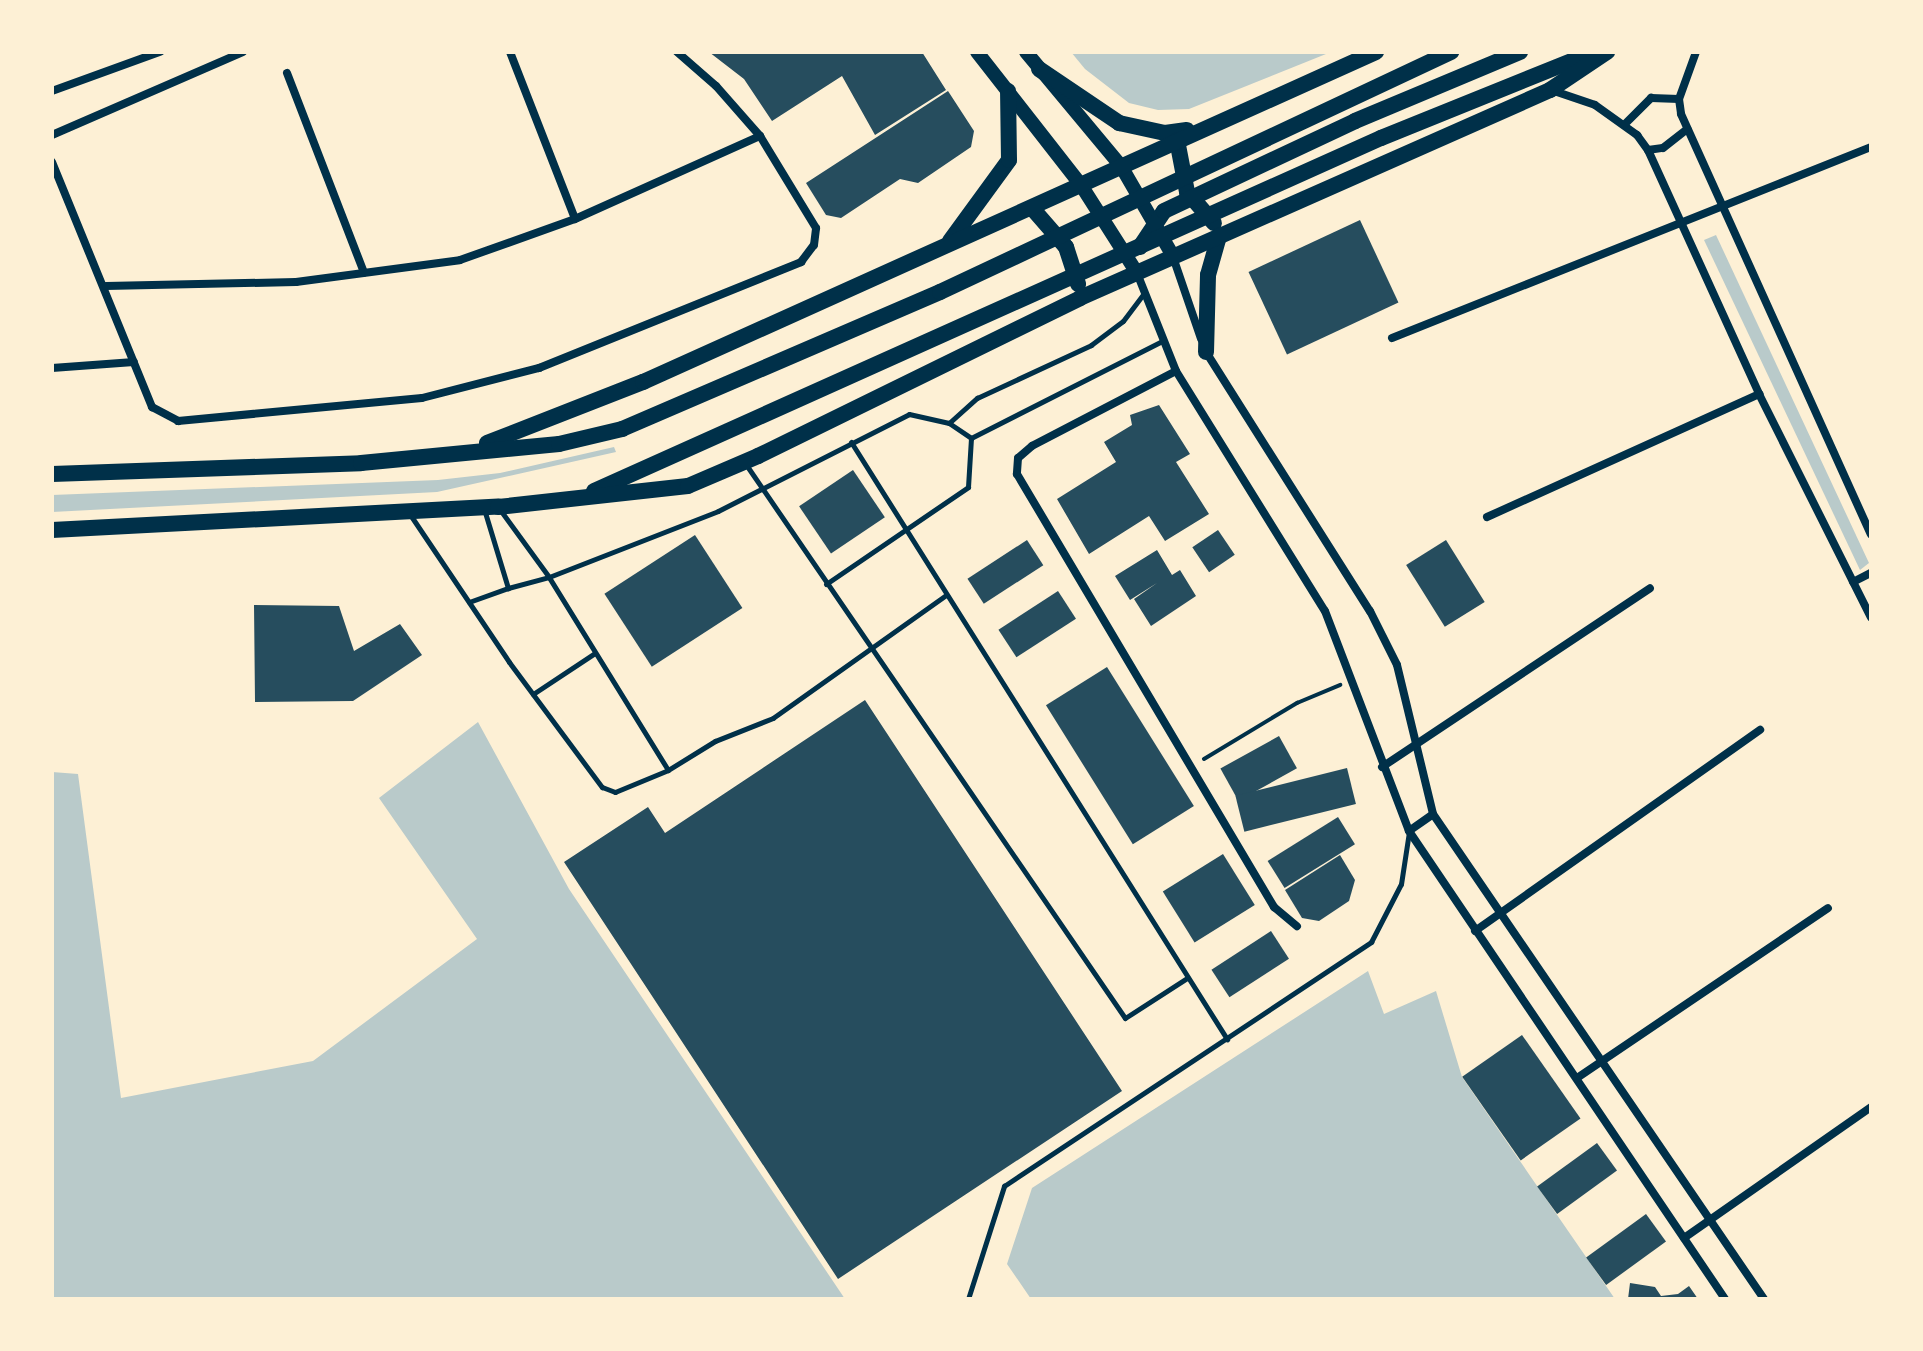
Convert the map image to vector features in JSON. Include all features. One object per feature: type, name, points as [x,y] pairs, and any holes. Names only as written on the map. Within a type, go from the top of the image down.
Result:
[{"type":"main road","points":[[977,52],[1081,185],[1137,273]]},
{"type":"main road","points":[[1026,52],[1121,166],[1173,256]]},
{"type":"main road","points":[[471,449],[643,382],[1376,52]]},
{"type":"main road","points":[[52,474],[361,463],[471,449],[559,444],[622,429],[699,398],[1216,167],[1450,52]]},
{"type":"main road","points":[[1139,249],[1164,211],[1341,127],[1520,52]]},
{"type":"main road","points":[[586,494],[1494,89],[1594,52]]},
{"type":"main road","points":[[52,530],[491,507],[586,494],[688,486],[745,463],[1080,298],[1550,90],[1607,52]]},
{"type":"main road","points":[[1039,69],[1119,123],[1165,133],[1204,127]]},
{"type":"main road","points":[[944,249],[982,203],[1009,160],[1008,91]]},
{"type":"main road","points":[[1177,140],[1187,192],[1223,235]]},
{"type":"main road","points":[[1032,208],[1066,247],[1080,298]]},
{"type":"main road","points":[[1206,352],[1208,275],[1223,235]]},
{"type":"street","points":[[52,91],[160,52]]},
{"type":"street","points":[[52,135],[243,52]]},
{"type":"street","points":[[510,52],[575,219]]},
{"type":"street","points":[[52,162],[106,286],[152,407],[178,421],[422,398],[539,368],[801,262],[814,245],[816,228],[760,136],[716,86],[677,52]]},
{"type":"street","points":[[1696,52],[1679,99],[1687,129],[1871,534]]},
{"type":"street","points":[[287,73],[364,273]]},
{"type":"street","points":[[1550,90],[1595,105],[1625,124],[1648,150],[1759,394],[1871,618]]},
{"type":"street","points":[[1625,124],[1651,98],[1679,99]]},
{"type":"street","points":[[1648,150],[1663,148],[1687,129]]},
{"type":"street","points":[[106,286],[296,282],[460,260],[575,219],[760,136]]},
{"type":"street","points":[[1392,338],[1679,220],[1871,147]]},
{"type":"street","points":[[1173,256],[1206,352],[1370,611],[1397,665],[1433,814],[1764,1299]]},
{"type":"street","points":[[1137,273],[1176,371],[1325,611],[1409,831],[1725,1299]]},
{"type":"street","points":[[52,368],[134,362]]},
{"type":"street","points":[[1176,371],[1032,446],[1018,458],[1017,474],[1274,907],[1297,926]]},
{"type":"street","points":[[1487,517],[1759,394]]},
{"type":"street","points":[[1853,582],[1871,573]]},
{"type":"street","points":[[1382,767],[1650,588]]},
{"type":"street","points":[[1475,931],[1760,730]]},
{"type":"street","points":[[1409,831],[1433,814]]},
{"type":"street","points":[[1577,1078],[1828,908]]},
{"type":"street","points":[[1684,1238],[1871,1107]]},
{"type":"lane","points":[[949,423],[977,398],[1091,345],[1123,321],[1146,290]]},
{"type":"lane","points":[[971,438],[1165,339]]},
{"type":"lane","points":[[469,602],[549,577],[761,489],[909,414],[949,423],[971,438]]},
{"type":"lane","points":[[826,584],[904,527],[968,487],[971,438]]},
{"type":"lane","points":[[851,442],[1227,1039]]},
{"type":"lane","points":[[745,463],[1125,1018],[1187,978]]},
{"type":"lane","points":[[491,507],[549,577],[668,770]]},
{"type":"lane","points":[[491,507],[508,588]]},
{"type":"lane","points":[[408,512],[533,694],[602,787],[615,792],[668,770],[715,741],[773,718],[946,595]]},
{"type":"lane","points":[[533,694],[595,653]]},
{"type":"lane","points":[[968,1299],[1004,1186],[1371,942],[1401,884],[1409,831]]},
{"type":"path","points":[[1192,766],[1297,703],[1353,680]]},
{"type":"shaded area","points":[[1071,52],[1331,52],[1189,109],[1158,110],[1129,103],[1085,69]]},
{"type":"shaded area","points":[[1716,235],[1869,563],[1860,570],[1704,240]]},
{"type":"shaded area","points":[[614,447],[616,452],[437,492],[52,512],[52,495],[438,480],[500,473]]},
{"type":"shaded area","points":[[478,722],[569,889],[845,1299],[52,1299],[52,772],[78,774],[121,1098],[313,1061],[477,939],[379,798]]},
{"type":"shaded area","points":[[1368,971],[1384,1014],[1436,991],[1462,1077],[1615,1299],[1031,1299],[1007,1264],[1032,1188]]},
{"type":"building","points":[[709,52],[922,52],[946,90],[875,135],[842,76],[772,121],[744,79]]},
{"type":"building","points":[[948,91],[974,131],[971,147],[918,183],[900,179],[841,218],[826,215],[806,183]]},
{"type":"building","points":[[1360,220],[1398,302],[1287,354],[1249,272]]},
{"type":"building","points":[[1159,405],[1190,454],[1176,462],[1209,514],[1165,541],[1149,516],[1089,554],[1057,499],[1116,462],[1104,442],[1132,425],[1130,415]]},
{"type":"building","points":[[853,470],[885,517],[831,554],[799,506]]},
{"type":"building","points":[[1218,530],[1235,555],[1209,572],[1192,547]]},
{"type":"building","points":[[695,535],[742,608],[652,667],[604,594]]},
{"type":"building","points":[[1027,540],[1043,565],[984,604],[967,579]]},
{"type":"building","points":[[1446,540],[1485,602],[1445,627],[1406,565]]},
{"type":"building","points":[[1157,550],[1172,575],[1180,570],[1196,596],[1151,626],[1134,599],[1157,583],[1130,600],[1115,576]]},
{"type":"building","points":[[1058,591],[1076,619],[1016,657],[998,630]]},
{"type":"building","points":[[254,605],[339,606],[354,651],[400,624],[422,655],[353,701],[255,702]]},
{"type":"building","points":[[1107,667],[1194,806],[1133,844],[1046,705]]},
{"type":"building","points":[[865,700],[1122,1091],[838,1279],[564,862],[648,807],[665,833]]},
{"type":"building","points":[[1279,736],[1297,768],[1238,801],[1220,768]]},
{"type":"building","points":[[1347,768],[1356,804],[1244,832],[1235,796]]},
{"type":"building","points":[[1338,817],[1355,844],[1285,888],[1268,861]]},
{"type":"building","points":[[1223,854],[1255,905],[1195,943],[1163,892]]},
{"type":"building","points":[[1340,855],[1355,880],[1349,901],[1319,921],[1302,918],[1285,890]]},
{"type":"building","points":[[1271,931],[1289,959],[1229,997],[1211,970]]},
{"type":"building","points":[[1522,1035],[1581,1119],[1521,1160],[1462,1077]]},
{"type":"building","points":[[1597,1143],[1617,1171],[1557,1214],[1537,1186]]},
{"type":"building","points":[[1646,1214],[1666,1242],[1606,1285],[1586,1257]]},
{"type":"building","points":[[1630,1283],[1655,1287],[1661,1296],[1678,1294],[1689,1286],[1698,1299],[1628,1299]]}]
